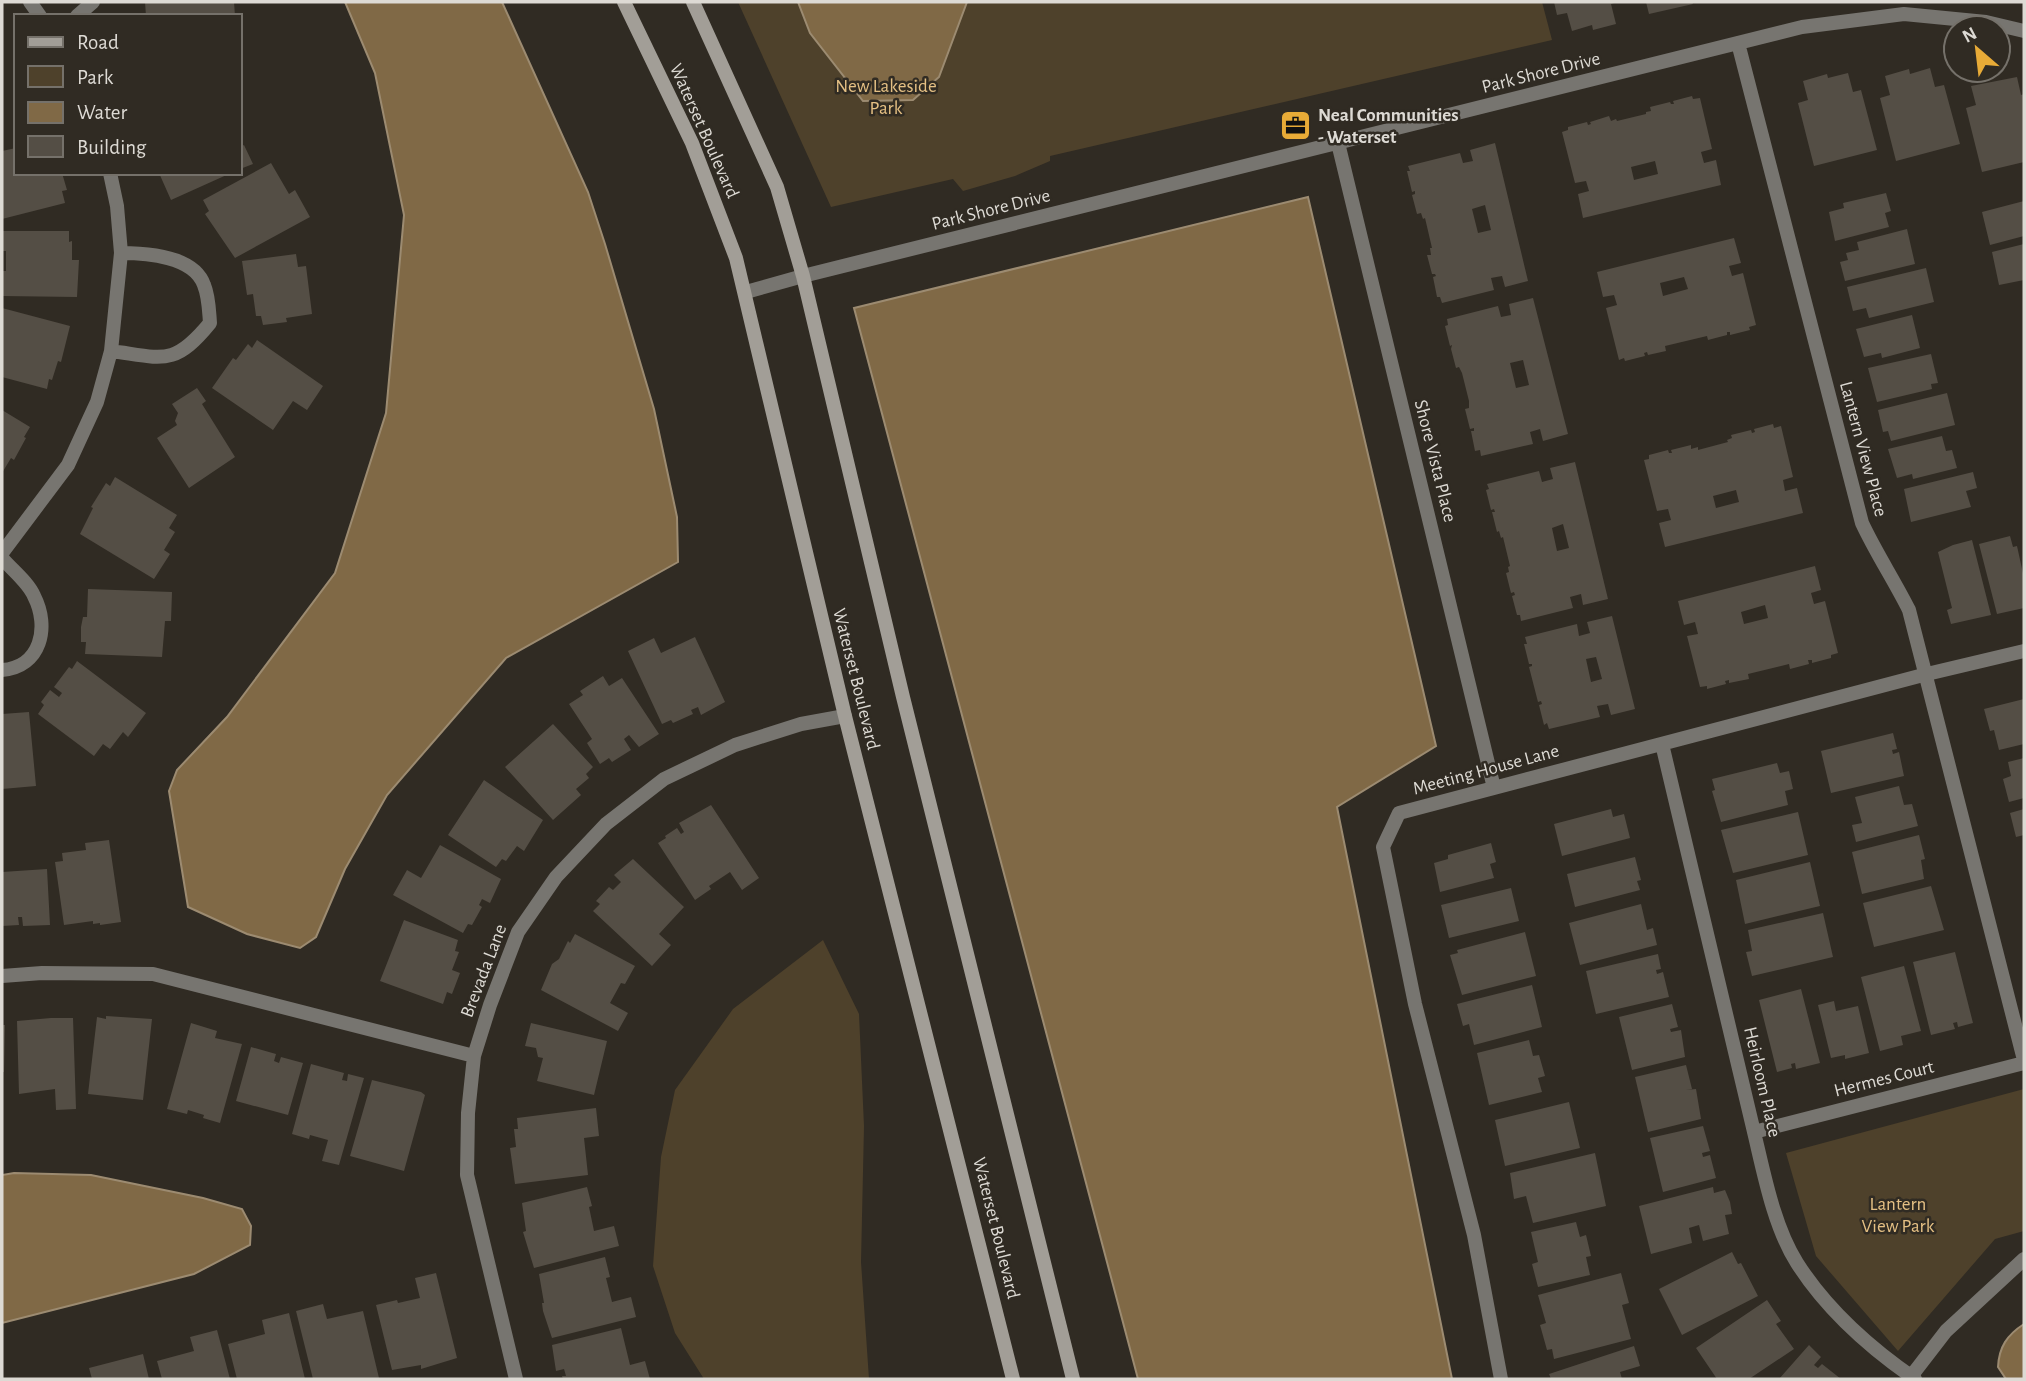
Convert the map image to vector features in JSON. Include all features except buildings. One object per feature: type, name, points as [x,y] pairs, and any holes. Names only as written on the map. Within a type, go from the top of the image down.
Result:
[{"type":"street","points":[[79,14],[93,2]]},
{"type":"street","name":"Waterset Boulevard","points":[[624,2],[692,143],[736,258],[746,292],[845,716],[1013,1379]]},
{"type":"street","name":"Waterset Boulevard","points":[[693,2],[777,187],[803,276],[900,684],[1073,1379]]},
{"type":"street","name":"Park Shore Drive","points":[[746,292],[1801,27],[1904,14],[1986,22],[2024,32]]},
{"type":"street","name":"Lantern View Place","points":[[1738,43],[1862,523],[1875,552],[1892,576],[1909,610],[1927,674],[2024,1061]]},
{"type":"street","name":"Shore Vista Place","points":[[1338,143],[1494,788]]},
{"type":"street","points":[[2,670],[13,669],[37,652],[43,628],[34,595],[2,556],[68,465],[97,402],[111,351],[121,253],[117,206],[110,175]]},
{"type":"street","points":[[111,351],[165,358],[193,344],[210,323],[204,282],[185,264],[152,253],[121,253]]},
{"type":"street","name":"Meeting House Lane","points":[[1501,1379],[1474,1236],[1415,1003],[1383,847],[1399,813],[2024,651]]},
{"type":"street","name":"Brevada Lane","points":[[516,1379],[467,1175],[468,1113],[474,1056],[490,1004],[518,932],[556,877],[606,824],[664,779],[734,745],[801,724],[845,716]]},
{"type":"street","name":"Heirloom Place","points":[[1662,744],[1768,1189],[1796,1262],[1846,1324],[1912,1378]]},
{"type":"street","points":[[2,976],[42,973],[153,974],[474,1056]]},
{"type":"street","name":"Hermes Court","points":[[1754,1132],[2024,1061]]},
{"type":"street","points":[[1912,1378],[1946,1331],[2024,1259]]},
{"type":"green space","name":"New Lakeside Park","points":[[738,2],[1542,2],[1552,40],[1050,156],[1050,161],[1015,176],[963,191],[953,179],[831,207]]},
{"type":"green space","points":[[823,940],[859,1014],[864,1126],[861,1262],[869,1379],[704,1379],[675,1333],[653,1266],[661,1157],[675,1090],[733,1009]]},
{"type":"green space","name":"Lantern View Park","points":[[2024,1089],[2024,1231],[1995,1239],[1898,1351],[1816,1256],[1786,1153]]},
{"type":"water","points":[[345,2],[502,2],[588,192],[605,244],[654,409],[677,517],[678,562],[506,658],[387,795],[345,869],[316,937],[300,948],[247,934],[188,907],[169,791],[177,770],[227,717],[335,573],[386,413],[404,215],[375,73]]},
{"type":"water","points":[[798,2],[967,2],[939,77],[913,100],[863,101],[810,33]]},
{"type":"water","points":[[1308,197],[1436,746],[1337,807],[1452,1379],[1138,1379],[854,308]]},
{"type":"water","points":[[2,1175],[91,1175],[203,1198],[242,1209],[251,1226],[250,1245],[194,1274],[2,1323]]},
{"type":"water","points":[[2024,1324],[2024,1379],[2006,1379],[1998,1367],[2000,1353],[2009,1337]]},
{"type":"place","name":"Neal Communities - Waterset","points":[[1295,126]]}]
